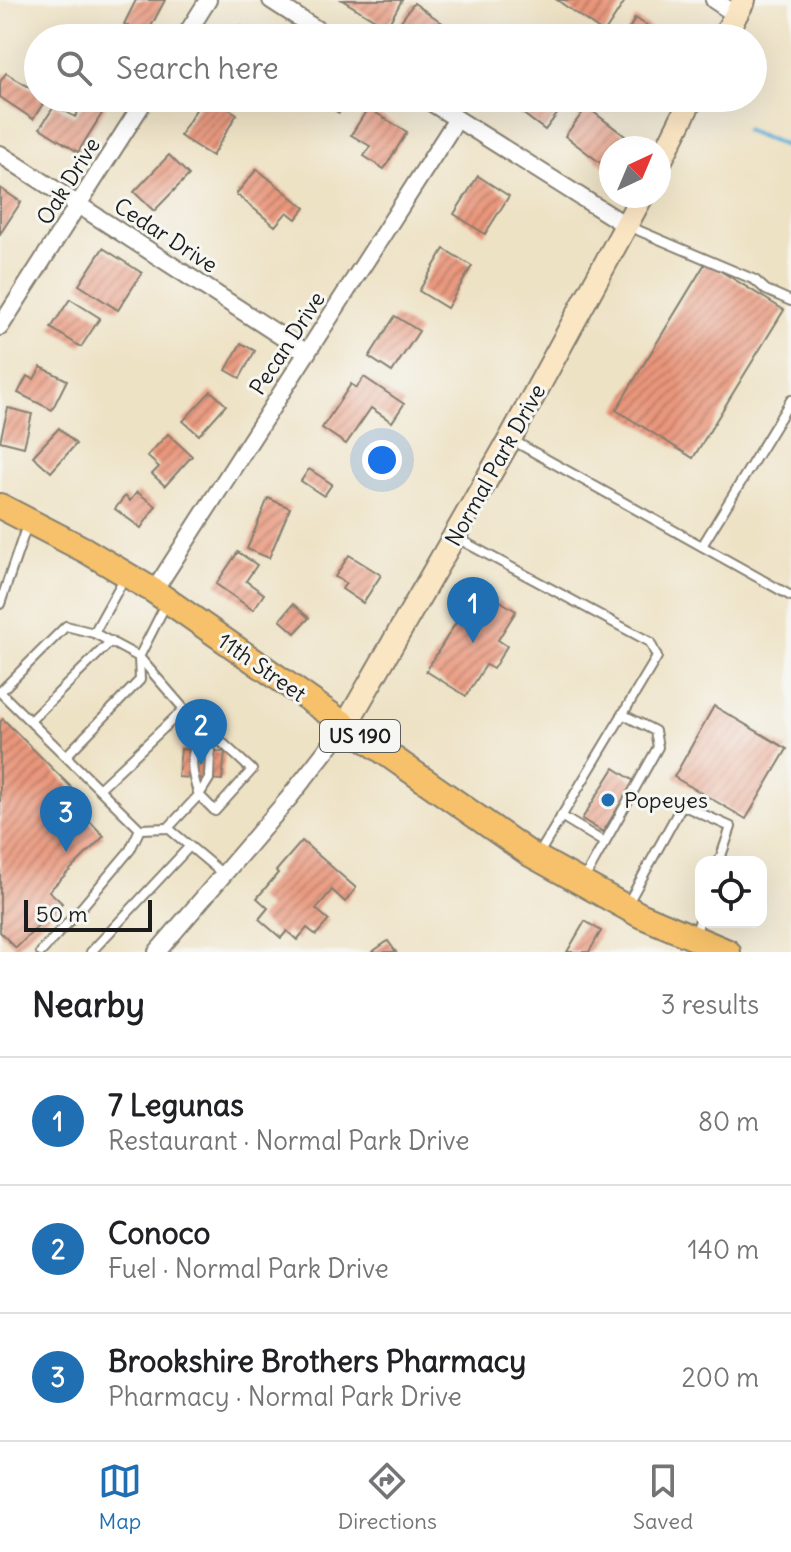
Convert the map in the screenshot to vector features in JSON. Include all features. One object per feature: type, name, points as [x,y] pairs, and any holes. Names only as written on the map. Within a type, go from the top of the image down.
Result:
[{"type":"main road","name":"11th Street","points":[[0,506],[85,550],[161,596],[536,857],[640,915],[695,927]]},
{"type":"main road","name":"11th Street","points":[[698,928],[728,952]]},
{"type":"street","points":[[193,24],[208,0]]},
{"type":"street","points":[[271,0],[308,24]]},
{"type":"street","points":[[714,0],[739,7]]},
{"type":"street","name":"Oak Drive","points":[[0,327],[137,112]]},
{"type":"street","points":[[446,112],[627,226]]},
{"type":"street","points":[[671,140],[685,112]]},
{"type":"street","name":"Pecan Drive","points":[[161,596],[307,353],[457,119]]},
{"type":"street","name":"Cedar Drive","points":[[0,154],[307,353]]},
{"type":"street","name":"Normal Park Drive","points":[[157,952],[289,798],[346,725],[510,439],[636,208]]},
{"type":"lane","points":[[627,226],[755,280],[766,290],[791,301]]},
{"type":"lane","points":[[702,546],[791,400]]},
{"type":"lane","points":[[510,439],[791,596]]},
{"type":"lane","points":[[0,604],[29,520]]},
{"type":"lane","points":[[454,537],[650,642],[657,657],[536,857]]},
{"type":"lane","points":[[94,633],[126,575]]},
{"type":"lane","points":[[67,755],[140,680],[139,657],[161,596]]},
{"type":"lane","points":[[203,725],[192,750],[193,778],[199,795],[215,811],[252,770],[203,725],[184,709],[139,657],[111,641],[66,626],[0,692],[140,829],[168,828],[223,875]]},
{"type":"lane","points":[[30,721],[111,641]]},
{"type":"lane","points":[[100,788],[184,709]]},
{"type":"lane","points":[[582,883],[658,747],[655,731],[622,714]]},
{"type":"lane","points":[[168,828],[199,795],[209,779],[210,751],[203,725]]},
{"type":"lane","points":[[626,908],[682,805],[731,827],[721,856]]},
{"type":"lane","points":[[561,816],[605,843]]},
{"type":"lane","points":[[41,952],[130,850],[140,829]]},
{"type":"lane","points":[[91,952],[189,847]]},
{"type":"building","points":[[136,0],[165,0],[152,24],[124,24]]},
{"type":"building","points":[[342,0],[402,0],[389,24],[382,24]]},
{"type":"building","points":[[557,0],[625,1],[610,24],[591,24]]},
{"type":"building","points":[[414,3],[444,24],[399,24]]},
{"type":"building","points":[[6,73],[24,84],[24,112],[38,112],[33,119],[0,97],[0,82]]},
{"type":"building","points":[[50,112],[67,112],[75,117],[78,112],[103,112],[78,152],[40,128]]},
{"type":"building","points":[[195,112],[237,114],[212,156],[180,136]]},
{"type":"building","points":[[365,112],[374,112],[407,132],[384,169],[364,156],[370,146],[351,135]]},
{"type":"building","points":[[521,112],[559,112],[545,130]]},
{"type":"building","points":[[583,112],[594,112],[625,136],[599,136],[599,162],[565,136]]},
{"type":"building","points":[[169,155],[189,175],[154,211],[134,192]]},
{"type":"building","points":[[257,169],[305,208],[296,219],[287,212],[275,226],[236,194]]},
{"type":"building","points":[[478,176],[509,196],[485,234],[454,214]]},
{"type":"building","points":[[0,188],[21,202],[0,234]]},
{"type":"building","points":[[103,248],[142,273],[118,310],[79,285]]},
{"type":"building","points":[[444,249],[472,266],[447,308],[419,291]]},
{"type":"building","points":[[706,262],[784,310],[693,458],[616,410]]},
{"type":"building","points":[[70,299],[100,318],[81,347],[51,328]]},
{"type":"building","points":[[395,316],[419,331],[392,372],[369,357]]},
{"type":"building","points":[[241,343],[255,351],[240,378],[226,370]]},
{"type":"building","points":[[41,367],[67,380],[52,410],[18,393],[27,376],[34,379]]},
{"type":"building","points":[[364,377],[404,404],[392,422],[371,408],[346,444],[322,428],[351,384],[356,388]]},
{"type":"building","points":[[211,391],[226,405],[199,435],[183,421]]},
{"type":"building","points":[[8,408],[32,414],[24,447],[0,441]]},
{"type":"building","points":[[59,428],[76,444],[51,472],[33,456]]},
{"type":"building","points":[[168,434],[192,456],[165,486],[152,474],[159,467],[147,456]]},
{"type":"building","points":[[309,469],[332,484],[324,496],[301,481]]},
{"type":"building","points":[[137,492],[156,506],[141,528],[115,509],[125,496],[130,501]]},
{"type":"building","points":[[268,498],[290,508],[269,558],[247,549]]},
{"type":"building","points":[[238,552],[257,565],[246,581],[264,594],[253,610],[216,584]]},
{"type":"building","points":[[349,555],[381,575],[363,603],[342,589],[346,583],[335,577]]},
{"type":"building","points":[[478,587],[516,611],[498,640],[507,646],[493,669],[486,665],[466,696],[426,671]]},
{"type":"building","points":[[293,604],[309,618],[295,633],[280,620]]},
{"type":"building","points":[[714,706],[787,749],[746,819],[674,777]]},
{"type":"building","points":[[3,719],[78,794],[71,802],[104,836],[49,891],[62,903],[16,948],[0,932],[0,722]]},
{"type":"building","points":[[181,749],[225,752],[222,780],[178,777]]},
{"type":"building","name":"Popeyes","points":[[614,768],[634,781],[603,832],[582,819]]},
{"type":"building","points":[[302,841],[356,888],[345,902],[332,890],[316,909],[329,920],[316,935],[307,928],[297,940],[287,931],[281,938],[259,919],[268,908],[257,898]]},
{"type":"building","points":[[585,921],[601,931],[589,952],[567,952]]},
{"type":"building","points":[[388,941],[396,952],[372,952]]},
{"type":"waterway","points":[[746,130],[791,148]]},
{"type":"place","name":"7 Legunas","points":[[473,643]]},
{"type":"place","name":"Conoco","points":[[201,765]]},
{"type":"place","name":"Popeyes","points":[[608,800]]},
{"type":"place","name":"Brookshire Brothers Pharmacy","points":[[66,852]]}]
